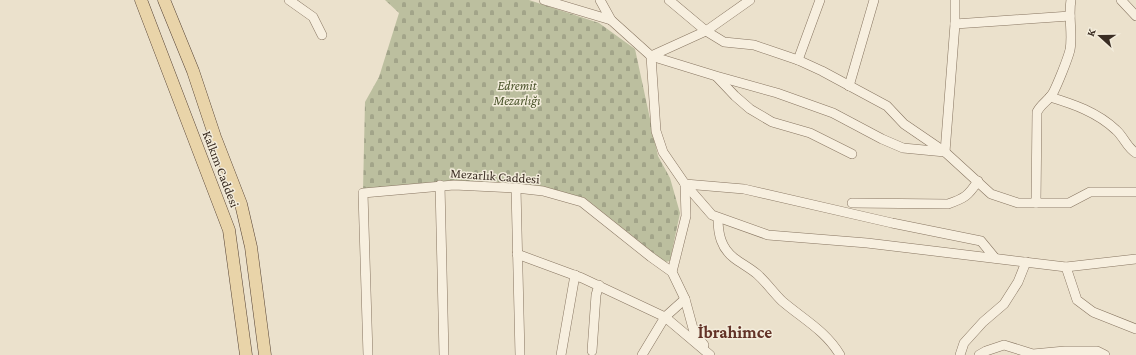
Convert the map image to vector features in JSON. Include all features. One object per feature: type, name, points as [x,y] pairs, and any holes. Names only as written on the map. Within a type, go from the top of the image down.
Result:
[{"type":"main road","name":"Kalkım Caddesi","points":[[141,0],[229,230],[246,355]]},
{"type":"main road","name":"Kalkım Caddesi","points":[[164,0],[193,71],[215,137],[241,204],[251,247],[265,355]]},
{"type":"street","points":[[289,0],[313,17],[322,35]]},
{"type":"street","points":[[544,0],[611,20]]},
{"type":"street","points":[[600,0],[611,20],[651,56],[776,93],[833,114],[903,148],[945,152]]},
{"type":"street","points":[[669,0],[706,31],[724,42],[754,45],[798,60],[822,71],[887,106],[904,124],[945,152],[992,194],[1018,203],[1069,203],[1090,192],[1136,192]]},
{"type":"street","points":[[651,56],[706,31],[750,0]]},
{"type":"street","points":[[798,60],[820,0]]},
{"type":"street","points":[[849,86],[874,0]]},
{"type":"street","points":[[945,152],[955,0]]},
{"type":"street","points":[[1036,203],[1037,112],[1053,93],[1070,48],[1071,0]]},
{"type":"street","points":[[1121,0],[1136,16]]},
{"type":"street","points":[[954,24],[1070,16]]},
{"type":"street","points":[[651,56],[656,130],[663,152],[685,184],[712,215],[718,218],[768,235],[867,243],[1066,267],[1136,259]]},
{"type":"street","points":[[716,76],[750,109],[772,122],[810,133],[852,154]]},
{"type":"street","points":[[1050,97],[1080,107],[1106,122],[1119,133],[1130,148],[1136,153]]},
{"type":"street","points":[[852,204],[948,204],[968,195],[978,181]]},
{"type":"street","points":[[685,184],[744,188],[892,223],[981,241],[995,258]]},
{"type":"street","points":[[685,184],[686,216],[672,272],[685,299],[694,332],[710,355]]},
{"type":"street","points":[[440,185],[444,355]]},
{"type":"street","name":"Mezarlık Caddesi","points":[[368,355],[363,194],[440,185],[516,188],[543,191],[582,202],[672,272]]},
{"type":"street","points":[[516,188],[520,355]]},
{"type":"street","points":[[718,218],[718,232],[722,243],[729,253],[758,275],[781,299],[825,334],[840,355]]},
{"type":"street","points":[[517,254],[575,275],[665,317],[710,355]]},
{"type":"street","points":[[960,355],[964,343],[983,322],[1004,304],[1018,282],[1026,262]]},
{"type":"street","points":[[1066,267],[1077,300],[1092,312],[1136,329]]},
{"type":"street","points":[[561,355],[575,275]]},
{"type":"street","points":[[592,351],[596,296],[599,286]]},
{"type":"street","points":[[642,355],[665,317],[685,299]]},
{"type":"street","points":[[979,355],[1004,345],[1032,354],[1066,350],[1097,352],[1105,355]]},
{"type":"green space","name":"Edremit Mezarlığı","points":[[385,0],[529,0],[599,23],[635,49],[658,156],[670,178],[680,213],[670,261],[665,262],[585,198],[546,188],[500,182],[442,181],[363,191],[365,102],[379,77],[399,13]]},
{"type":"district","name":"İbrahimce","points":[[735,332]]}]
